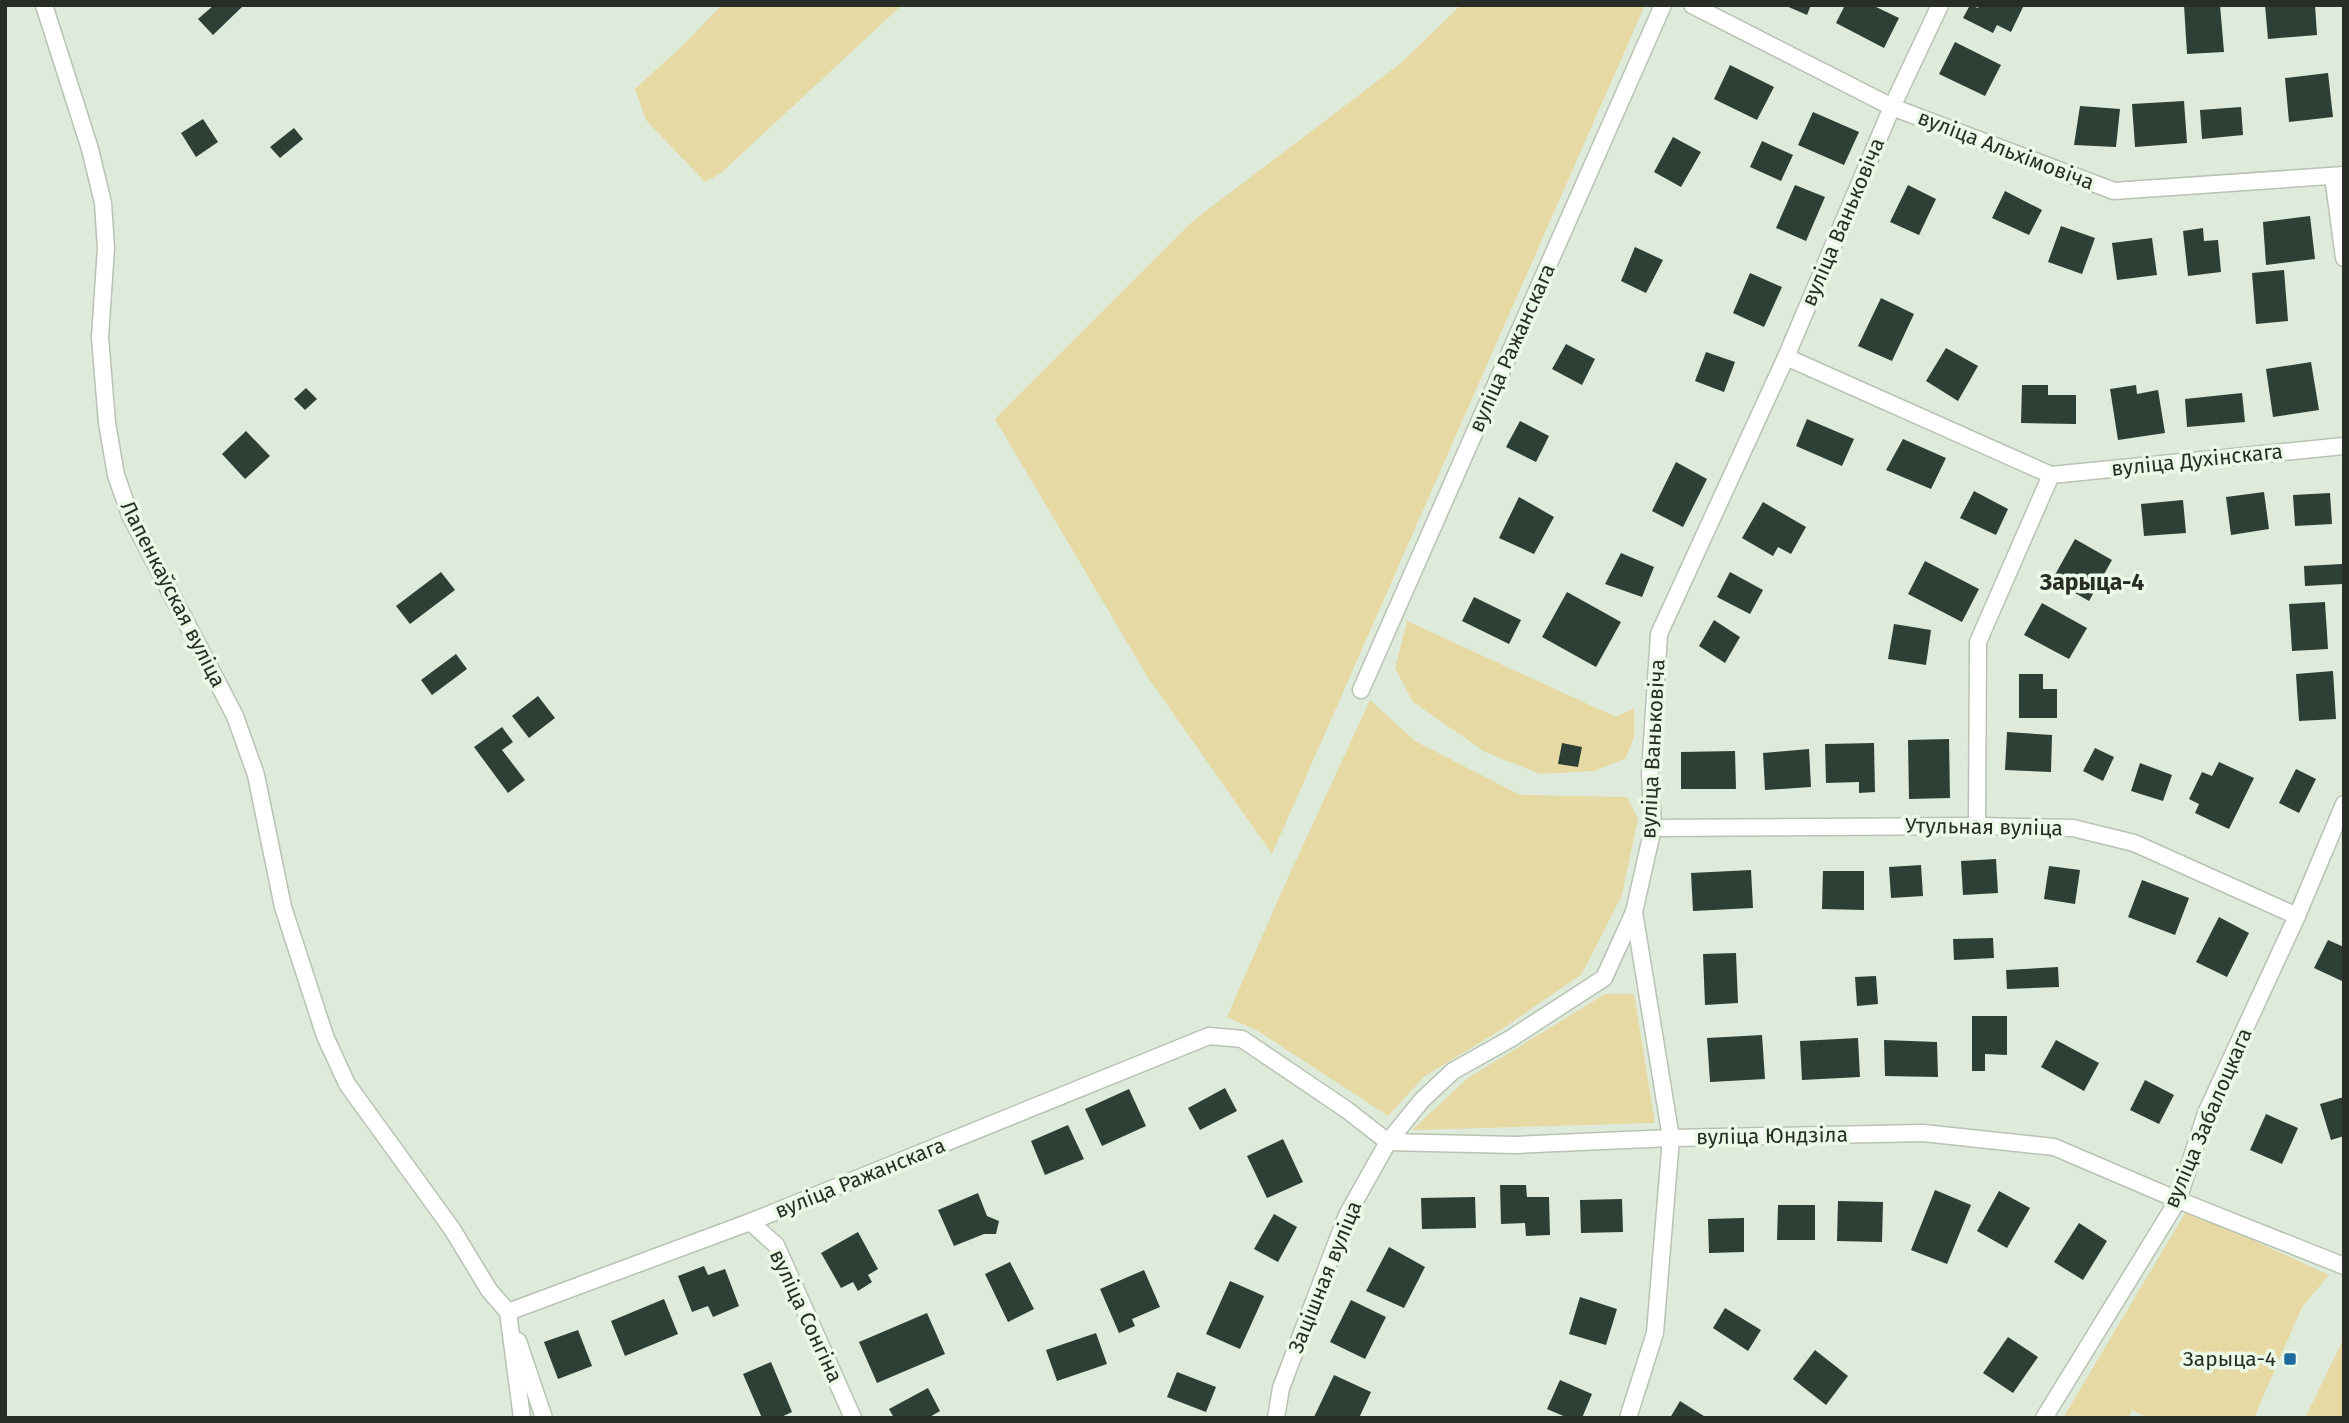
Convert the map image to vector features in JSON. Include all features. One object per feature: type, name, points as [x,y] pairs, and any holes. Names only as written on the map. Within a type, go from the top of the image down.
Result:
[{"type":"street","name":"Лапенкаўская вуліца","points":[[44,5],[90,149],[103,203],[106,248],[100,337],[107,424],[116,475],[135,526],[235,716],[256,775],[283,907],[325,1036],[347,1084],[452,1229],[489,1290],[508,1312]]},
{"type":"street","name":"вуліца Ражанскага","points":[[1361,690],[1663,5]]},
{"type":"street","name":"вуліца Альхімовіча","points":[[1692,5],[1892,107],[2114,191],[2338,175]]},
{"type":"street","name":"вуліца Ваньковіча","points":[[1628,1418],[1656,1333],[1671,1138],[1634,912],[1653,828],[1650,773],[1659,634],[1786,357],[1892,107],[1940,5]]},
{"type":"street","points":[[2338,175],[2344,258]]},
{"type":"street","name":"вуліца Духінскага","points":[[1786,357],[2051,475],[2344,446]]},
{"type":"street","points":[[1976,826],[1978,642],[2051,475]]},
{"type":"street","name":"вуліца Забалоцкага","points":[[2044,1418],[2178,1200],[2207,1113],[2297,916],[2344,804]]},
{"type":"street","name":"Утульная вуліца","points":[[1653,828],[2073,828],[2134,843],[2297,916]]},
{"type":"street","name":"Зацішная вуліца","points":[[1276,1418],[1280,1388],[1347,1215],[1388,1142],[1422,1100],[1453,1071],[1510,1039],[1604,978],[1634,912]]},
{"type":"street","name":"вуліца Ражанскага","points":[[508,1312],[750,1222],[1209,1036],[1242,1040],[1347,1110],[1388,1142]]},
{"type":"street","name":"вуліца Юндзіла","points":[[1388,1142],[1515,1145],[1671,1138],[1923,1133],[2054,1147],[2344,1266]]},
{"type":"street","name":"вуліца Сонгіна","points":[[750,1222],[776,1245],[853,1418]]},
{"type":"street","points":[[508,1312],[522,1418]]},
{"type":"street","points":[[508,1312],[544,1418]]},
{"type":"shaded area","points":[[722,5],[902,5],[721,173],[705,182],[646,120],[635,89]]},
{"type":"shaded area","points":[[1461,5],[1645,5],[1272,854],[1147,676],[995,419],[1193,221],[1401,63]]},
{"type":"shaded area","points":[[1407,621],[1616,717],[1634,708],[1634,737],[1626,758],[1594,771],[1540,774],[1485,752],[1413,702],[1395,668]]},
{"type":"shaded area","points":[[1370,700],[1415,741],[1520,795],[1627,797],[1638,818],[1622,895],[1582,974],[1499,1031],[1425,1076],[1388,1116],[1258,1031],[1227,1017]]},
{"type":"shaded area","points":[[1605,994],[1634,994],[1655,1123],[1412,1130],[1468,1078]]},
{"type":"shaded area","points":[[2187,1210],[2329,1275],[2302,1307],[2254,1418],[2149,1418],[2132,1410],[2128,1418],[2063,1418]]},
{"type":"shaded area","points":[[2344,1338],[2344,1418],[2305,1418]]},
{"type":"building","points":[[214,5],[244,5],[213,35],[198,19]]},
{"type":"building","points":[[1784,5],[1811,5],[1807,15]]},
{"type":"building","points":[[1845,5],[1872,5],[1899,18],[1884,48],[1836,23]]},
{"type":"building","points":[[1970,5],[1978,8],[1979,5],[2024,5],[2011,32],[1997,25],[1993,33],[1963,18]]},
{"type":"building","points":[[2184,5],[2220,5],[2224,52],[2187,54]]},
{"type":"building","points":[[2265,5],[2315,5],[2317,35],[2268,39]]},
{"type":"building","points":[[1955,42],[2001,65],[1985,96],[1939,74]]},
{"type":"building","points":[[1730,65],[1774,87],[1757,120],[1714,99]]},
{"type":"building","points":[[2328,73],[2333,117],[2289,122],[2285,78]]},
{"type":"building","points":[[2184,101],[2187,143],[2135,147],[2132,104]]},
{"type":"building","points":[[2080,106],[2120,109],[2116,147],[2074,145]]},
{"type":"building","points":[[2241,107],[2243,135],[2202,139],[2200,110]]},
{"type":"building","points":[[1813,112],[1859,132],[1844,165],[1798,145]]},
{"type":"building","points":[[203,119],[218,142],[196,157],[181,133]]},
{"type":"building","points":[[294,128],[303,139],[280,158],[270,147]]},
{"type":"building","points":[[1673,137],[1701,152],[1681,187],[1654,172]]},
{"type":"building","points":[[1762,141],[1793,155],[1781,181],[1750,167]]},
{"type":"building","points":[[1795,185],[1825,197],[1806,241],[1776,228]]},
{"type":"building","points":[[1908,185],[1936,199],[1919,235],[1890,222]]},
{"type":"building","points":[[2005,191],[2042,210],[2029,235],[1992,218]]},
{"type":"building","points":[[2310,216],[2315,259],[2266,265],[2263,222]]},
{"type":"building","points":[[2061,226],[2095,238],[2082,274],[2048,262]]},
{"type":"building","points":[[2203,228],[2204,241],[2218,240],[2221,272],[2188,276],[2183,231]]},
{"type":"building","points":[[2152,238],[2157,275],[2117,280],[2112,243]]},
{"type":"building","points":[[1635,247],[1663,260],[1646,293],[1621,281]]},
{"type":"building","points":[[2284,270],[2288,321],[2256,324],[2252,273]]},
{"type":"building","points":[[1750,273],[1782,287],[1764,327],[1733,313]]},
{"type":"building","points":[[1881,298],[1914,314],[1892,361],[1858,346]]},
{"type":"building","points":[[1566,344],[1595,359],[1582,385],[1552,369]]},
{"type":"building","points":[[1946,348],[1978,366],[1958,401],[1926,381]]},
{"type":"building","points":[[1706,352],[1735,362],[1724,392],[1695,381]]},
{"type":"building","points":[[2311,362],[2319,410],[2273,417],[2266,369]]},
{"type":"building","points":[[2022,385],[2048,385],[2048,395],[2076,395],[2076,424],[2021,423]]},
{"type":"building","points":[[2136,385],[2137,394],[2158,390],[2165,433],[2118,440],[2110,389]]},
{"type":"building","points":[[306,388],[317,399],[305,410],[294,399]]},
{"type":"building","points":[[2242,393],[2245,422],[2187,427],[2185,399]]},
{"type":"building","points":[[1807,419],[1854,439],[1842,466],[1796,446]]},
{"type":"building","points":[[1520,421],[1549,436],[1536,462],[1506,447]]},
{"type":"building","points":[[246,431],[270,456],[245,479],[222,454]]},
{"type":"building","points":[[1903,439],[1946,458],[1931,489],[1886,470]]},
{"type":"building","points":[[1676,462],[1707,479],[1683,527],[1652,511]]},
{"type":"building","points":[[1974,491],[2008,509],[1996,535],[1960,518]]},
{"type":"building","points":[[2264,492],[2269,529],[2231,535],[2226,497]]},
{"type":"building","points":[[2330,493],[2332,524],[2295,526],[2293,495]]},
{"type":"building","points":[[1519,497],[1554,517],[1534,554],[1499,538]]},
{"type":"building","points":[[2183,500],[2186,533],[2144,536],[2141,504]]},
{"type":"building","points":[[1763,502],[1806,527],[1791,554],[1778,547],[1773,556],[1742,538]]},
{"type":"building","points":[[2075,539],[2112,560],[2089,601],[2052,580]]},
{"type":"building","points":[[1621,553],[1654,567],[1642,597],[1605,584]]},
{"type":"building","points":[[1925,561],[1979,589],[1962,622],[1908,594]]},
{"type":"building","points":[[2342,564],[2343,584],[2305,586],[2304,566]]},
{"type":"building","points":[[441,572],[455,590],[410,624],[396,606]]},
{"type":"building","points":[[1730,572],[1763,590],[1750,614],[1717,597]]},
{"type":"building","points":[[1567,592],[1621,622],[1596,667],[1542,637]]},
{"type":"building","points":[[1474,597],[1521,620],[1509,644],[1462,621]]},
{"type":"building","points":[[2325,602],[2328,649],[2292,651],[2289,604]]},
{"type":"building","points":[[2042,603],[2087,628],[2069,659],[2024,635]]},
{"type":"building","points":[[1714,620],[1740,637],[1725,663],[1699,646]]},
{"type":"building","points":[[1894,624],[1931,630],[1926,665],[1888,659]]},
{"type":"building","points":[[456,654],[467,669],[432,695],[421,680]]},
{"type":"building","points":[[2333,671],[2336,719],[2299,721],[2296,674]]},
{"type":"building","points":[[2019,674],[2043,674],[2043,689],[2057,689],[2057,718],[2019,718]]},
{"type":"building","points":[[538,696],[555,718],[529,738],[512,716]]},
{"type":"building","points":[[502,727],[513,742],[502,750],[525,780],[508,793],[474,747]]},
{"type":"building","points":[[2007,732],[2052,735],[2051,772],[2005,770]]},
{"type":"building","points":[[1949,739],[1950,798],[1909,799],[1908,740]]},
{"type":"building","points":[[1562,743],[1582,747],[1578,767],[1558,764]]},
{"type":"building","points":[[1874,743],[1875,792],[1859,793],[1859,782],[1826,783],[1825,744]]},
{"type":"building","points":[[2095,748],[2114,757],[2103,781],[2083,771]]},
{"type":"building","points":[[1809,749],[1811,787],[1765,790],[1763,753]]},
{"type":"building","points":[[1735,751],[1736,789],[1681,789],[1681,752]]},
{"type":"building","points":[[2219,762],[2254,778],[2229,829],[2195,813],[2199,804],[2189,799],[2202,772],[2212,776]]},
{"type":"building","points":[[2140,763],[2172,775],[2163,801],[2131,791]]},
{"type":"building","points":[[2296,769],[2316,779],[2299,813],[2279,803]]},
{"type":"building","points":[[1996,859],[1998,893],[1963,895],[1961,861]]},
{"type":"building","points":[[1921,865],[1923,896],[1891,898],[1889,867]]},
{"type":"building","points":[[2049,866],[2080,870],[2075,904],[2044,899]]},
{"type":"building","points":[[1751,870],[1753,908],[1693,911],[1691,873]]},
{"type":"building","points":[[1823,871],[1864,871],[1864,910],[1822,909]]},
{"type":"building","points":[[2142,880],[2189,898],[2175,935],[2128,917]]},
{"type":"building","points":[[2219,917],[2249,933],[2227,977],[2196,962]]},
{"type":"building","points":[[1993,938],[1994,958],[1954,960],[1953,939]]},
{"type":"building","points":[[2328,940],[2344,947],[2344,982],[2314,968]]},
{"type":"building","points":[[1736,953],[1738,1003],[1705,1005],[1703,954]]},
{"type":"building","points":[[2058,967],[2059,987],[2007,989],[2006,970]]},
{"type":"building","points":[[1876,976],[1878,1004],[1857,1006],[1855,977]]},
{"type":"building","points":[[1972,1016],[2007,1016],[2007,1055],[1985,1054],[1985,1071],[1972,1071]]},
{"type":"building","points":[[1762,1035],[1765,1079],[1710,1082],[1707,1038]]},
{"type":"building","points":[[1858,1038],[1860,1077],[1802,1080],[1800,1041]]},
{"type":"building","points":[[1884,1040],[1937,1042],[1938,1077],[1885,1076]]},
{"type":"building","points":[[2056,1040],[2099,1063],[2084,1091],[2041,1067]]},
{"type":"building","points":[[2145,1080],[2174,1095],[2159,1124],[2130,1110]]},
{"type":"building","points":[[1225,1088],[1237,1111],[1200,1130],[1188,1108]]},
{"type":"building","points":[[1129,1089],[1146,1126],[1102,1146],[1085,1109]]},
{"type":"building","points":[[2344,1097],[2344,1136],[2331,1140],[2320,1104]]},
{"type":"building","points":[[2266,1114],[2298,1128],[2282,1164],[2250,1150]]},
{"type":"building","points":[[1068,1125],[1084,1159],[1045,1175],[1031,1141]]},
{"type":"building","points":[[1283,1139],[1303,1182],[1267,1198],[1247,1156]]},
{"type":"building","points":[[1500,1185],[1526,1185],[1527,1197],[1549,1197],[1550,1235],[1526,1236],[1525,1223],[1501,1224]]},
{"type":"building","points":[[1935,1190],[1971,1205],[1947,1264],[1911,1250]]},
{"type":"building","points":[[1999,1191],[2030,1208],[2007,1248],[1977,1231]]},
{"type":"building","points":[[978,1193],[987,1216],[999,1221],[996,1234],[984,1234],[954,1246],[938,1210]]},
{"type":"building","points":[[1475,1197],[1476,1228],[1422,1229],[1421,1198]]},
{"type":"building","points":[[1622,1199],[1623,1232],[1581,1233],[1580,1200]]},
{"type":"building","points":[[1838,1201],[1883,1202],[1882,1242],[1837,1241]]},
{"type":"building","points":[[1778,1205],[1815,1205],[1815,1240],[1777,1240]]},
{"type":"building","points":[[1274,1214],[1297,1227],[1278,1262],[1254,1249]]},
{"type":"building","points":[[1744,1218],[1744,1252],[1709,1253],[1708,1219]]},
{"type":"building","points":[[2079,1223],[2107,1241],[2083,1280],[2054,1262]]},
{"type":"building","points":[[858,1232],[878,1269],[868,1275],[872,1282],[858,1291],[853,1282],[841,1288],[821,1253]]},
{"type":"building","points":[[1389,1247],[1425,1267],[1404,1308],[1366,1291]]},
{"type":"building","points":[[1010,1262],[1034,1309],[1008,1322],[985,1274]]},
{"type":"building","points":[[704,1266],[708,1275],[725,1269],[739,1306],[713,1317],[708,1306],[692,1312],[678,1276]]},
{"type":"building","points":[[1144,1270],[1160,1307],[1132,1319],[1135,1326],[1119,1333],[1100,1289]]},
{"type":"building","points":[[1230,1281],[1264,1296],[1240,1349],[1206,1334]]},
{"type":"building","points":[[1580,1297],[1617,1309],[1606,1345],[1569,1334]]},
{"type":"building","points":[[664,1299],[678,1334],[625,1356],[611,1321]]},
{"type":"building","points":[[1351,1300],[1386,1317],[1365,1359],[1330,1342]]},
{"type":"building","points":[[1725,1308],[1761,1330],[1748,1351],[1713,1328]]},
{"type":"building","points":[[927,1313],[945,1354],[877,1383],[859,1342]]},
{"type":"building","points":[[578,1330],[592,1366],[558,1379],[544,1342]]},
{"type":"building","points":[[1096,1333],[1107,1364],[1057,1381],[1046,1350]]},
{"type":"building","points":[[2008,1337],[2038,1357],[2013,1393],[1983,1373]]},
{"type":"building","points":[[1815,1350],[1848,1376],[1826,1405],[1793,1379]]},
{"type":"building","points":[[771,1362],[792,1412],[779,1418],[762,1418],[743,1374]]},
{"type":"building","points":[[1177,1372],[1216,1387],[1206,1412],[1167,1397]]},
{"type":"building","points":[[1334,1375],[1371,1392],[1359,1418],[1314,1417]]},
{"type":"building","points":[[1560,1380],[1592,1394],[1582,1418],[1568,1418],[1547,1409]]},
{"type":"building","points":[[928,1388],[940,1411],[928,1418],[894,1418],[889,1409]]},
{"type":"building","points":[[1680,1401],[1707,1418],[1670,1418]]},
{"type":"place","name":"Зарыца-4","points":[[2290,1359]]},
{"type":"district","name":"Зарыца-4","points":[[2092,582]]}]
